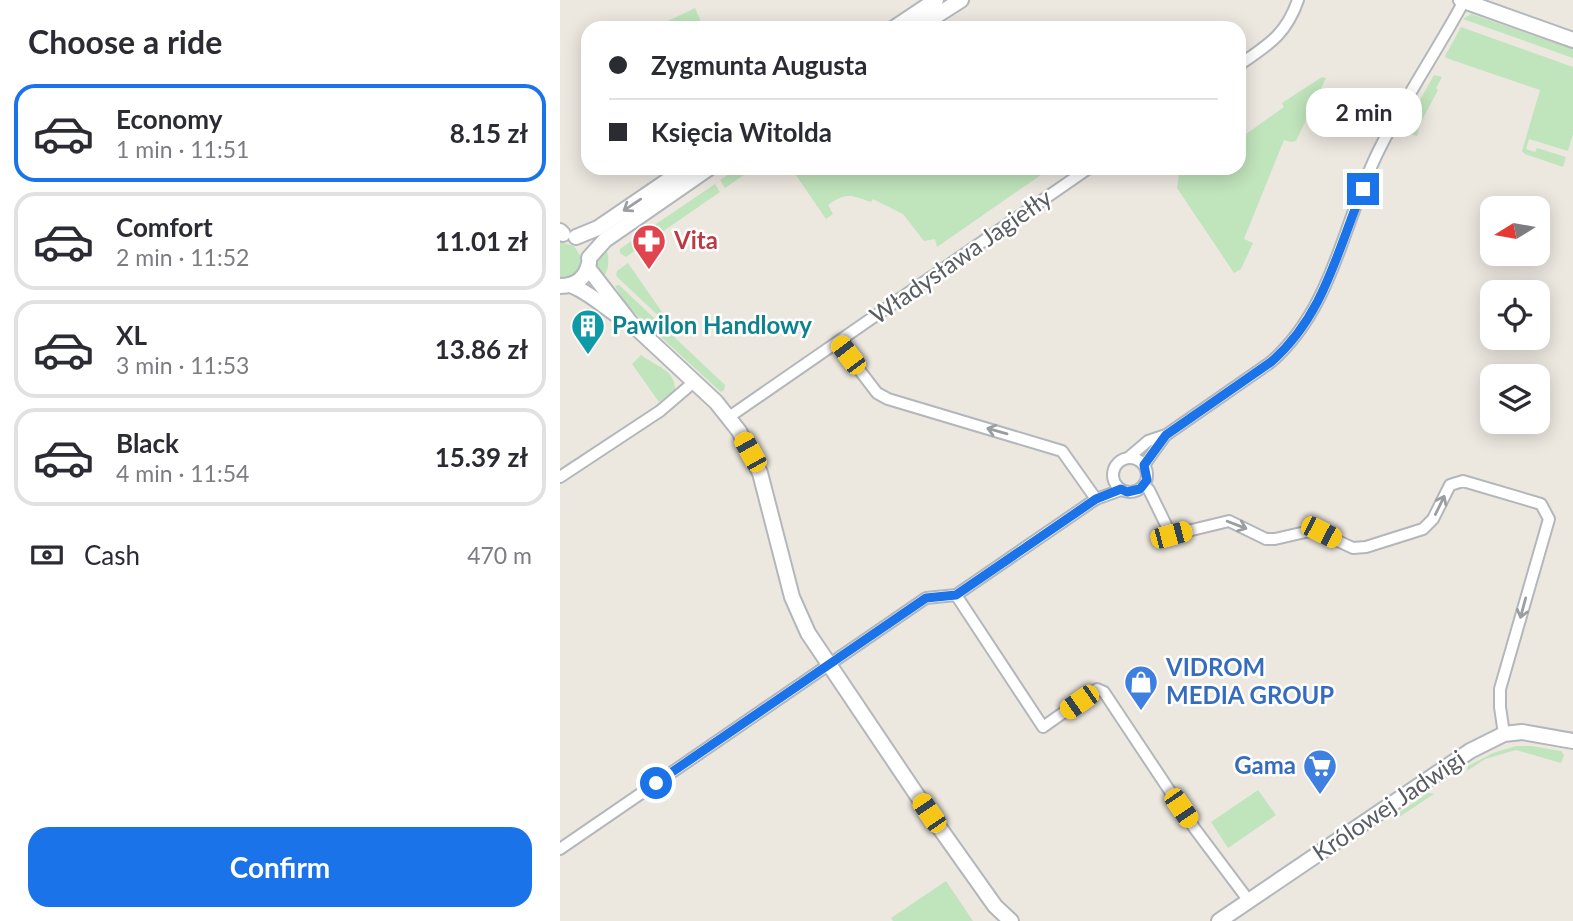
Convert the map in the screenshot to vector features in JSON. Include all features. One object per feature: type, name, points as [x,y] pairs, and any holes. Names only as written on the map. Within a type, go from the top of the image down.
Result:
[{"type":"street","points":[[904,21],[936,0]]},
{"type":"street","points":[[928,21],[961,0]]},
{"type":"street","points":[[1246,60],[1280,35],[1288,25],[1298,0]]},
{"type":"street","points":[[1096,499],[1113,477],[1115,467],[1123,459],[1148,442],[1166,435],[1271,362],[1307,323],[1324,290],[1379,150],[1463,1],[1573,40]]},
{"type":"street","points":[[565,234],[598,228],[676,175]]},
{"type":"street","points":[[565,286],[582,279],[596,248],[605,240],[699,175]]},
{"type":"street","name":"Władysława Jagiełły","points":[[729,417],[1079,175]]},
{"type":"street","points":[[565,234],[586,247],[589,263],[630,323]]},
{"type":"street","points":[[565,286],[579,289],[630,323],[729,417],[760,472],[792,597],[808,634],[995,906],[1011,921]]},
{"type":"street","points":[[838,342],[877,393],[888,399],[1062,451],[1096,499]]},
{"type":"street","points":[[560,477],[660,411],[695,382]]},
{"type":"street","points":[[1144,465],[1166,435]]},
{"type":"street","points":[[560,849],[926,598],[956,595],[1096,499],[1121,489],[1133,492],[1144,485],[1147,475],[1144,465],[1137,459],[1128,458]]},
{"type":"street","points":[[1113,477],[1121,489]]},
{"type":"street","points":[[1144,485],[1171,535],[1229,521],[1266,539],[1314,530],[1353,548],[1366,547],[1423,529],[1433,519],[1450,485],[1463,481],[1541,504],[1549,519],[1500,689],[1504,734]]},
{"type":"street","points":[[956,595],[1043,727],[1097,689],[1104,692],[1195,829],[1249,901]]},
{"type":"street","name":"Królowej Jadwigi","points":[[1219,921],[1470,751],[1504,734],[1522,732],[1573,741]]},
{"type":"green space","points":[[695,8],[701,21],[668,21]]},
{"type":"green space","points":[[1471,14],[1573,49],[1573,58],[1463,19]]},
{"type":"green space","points":[[1461,27],[1573,67],[1573,134],[1568,151],[1529,139],[1526,149],[1535,152],[1537,148],[1566,157],[1563,167],[1522,151],[1540,90],[1446,58]]},
{"type":"green space","points":[[1434,75],[1442,77],[1436,88],[1438,90],[1421,122],[1417,136],[1409,134],[1405,127]]},
{"type":"green space","points":[[1322,77],[1326,78],[1296,141],[1284,140],[1244,239],[1253,243],[1241,269],[1234,273],[1177,188],[1179,175],[1246,175],[1246,134],[1284,107],[1282,103]]},
{"type":"green space","points":[[707,175],[715,175],[630,233],[622,233]]},
{"type":"green space","points":[[728,175],[744,175],[725,188],[720,180]]},
{"type":"green space","points":[[796,175],[1041,175],[937,247],[935,239],[924,241],[903,214],[873,199],[871,202],[844,196],[828,205],[833,214],[826,219]]},
{"type":"green space","points":[[715,184],[720,192],[662,232],[655,230],[653,226]]},
{"type":"green space","points":[[646,231],[647,242],[626,257],[620,253],[620,249]]},
{"type":"green space","points":[[560,242],[574,246],[581,257],[578,270],[570,276],[560,277]]},
{"type":"green space","points":[[605,246],[608,264],[601,280],[595,262]]},
{"type":"green space","points":[[628,263],[664,315],[661,318],[616,276],[617,271]]},
{"type":"green space","points":[[619,285],[725,385],[724,390],[721,392],[627,306],[615,286]]},
{"type":"green space","points":[[641,355],[664,369],[674,383],[675,390],[659,402],[632,364]]},
{"type":"green space","points":[[1516,746],[1561,751],[1564,755],[1561,763],[1516,750],[1485,759],[1467,771],[1468,766],[1493,753]]},
{"type":"green space","points":[[1258,790],[1276,815],[1228,848],[1211,822]]},
{"type":"green space","points":[[1428,793],[1434,794],[1399,817],[1400,812]]},
{"type":"green space","points":[[946,881],[973,921],[893,921],[891,918]]},
{"type":"place","name":"Vita","points":[[649,271]]},
{"type":"place","name":"Pawilon Handlowy","points":[[588,356]]},
{"type":"place","name":"VIDROM MEDIA GROUP","points":[[1141,712]]},
{"type":"place","name":"Gama","points":[[1320,796]]},
{"type":"route","points":[[656,783],[926,598],[956,595],[1096,499],[1121,489],[1127,492],[1140,489],[1147,480],[1144,465],[1166,435],[1271,362],[1296,338],[1324,290],[1363,189]]}]
